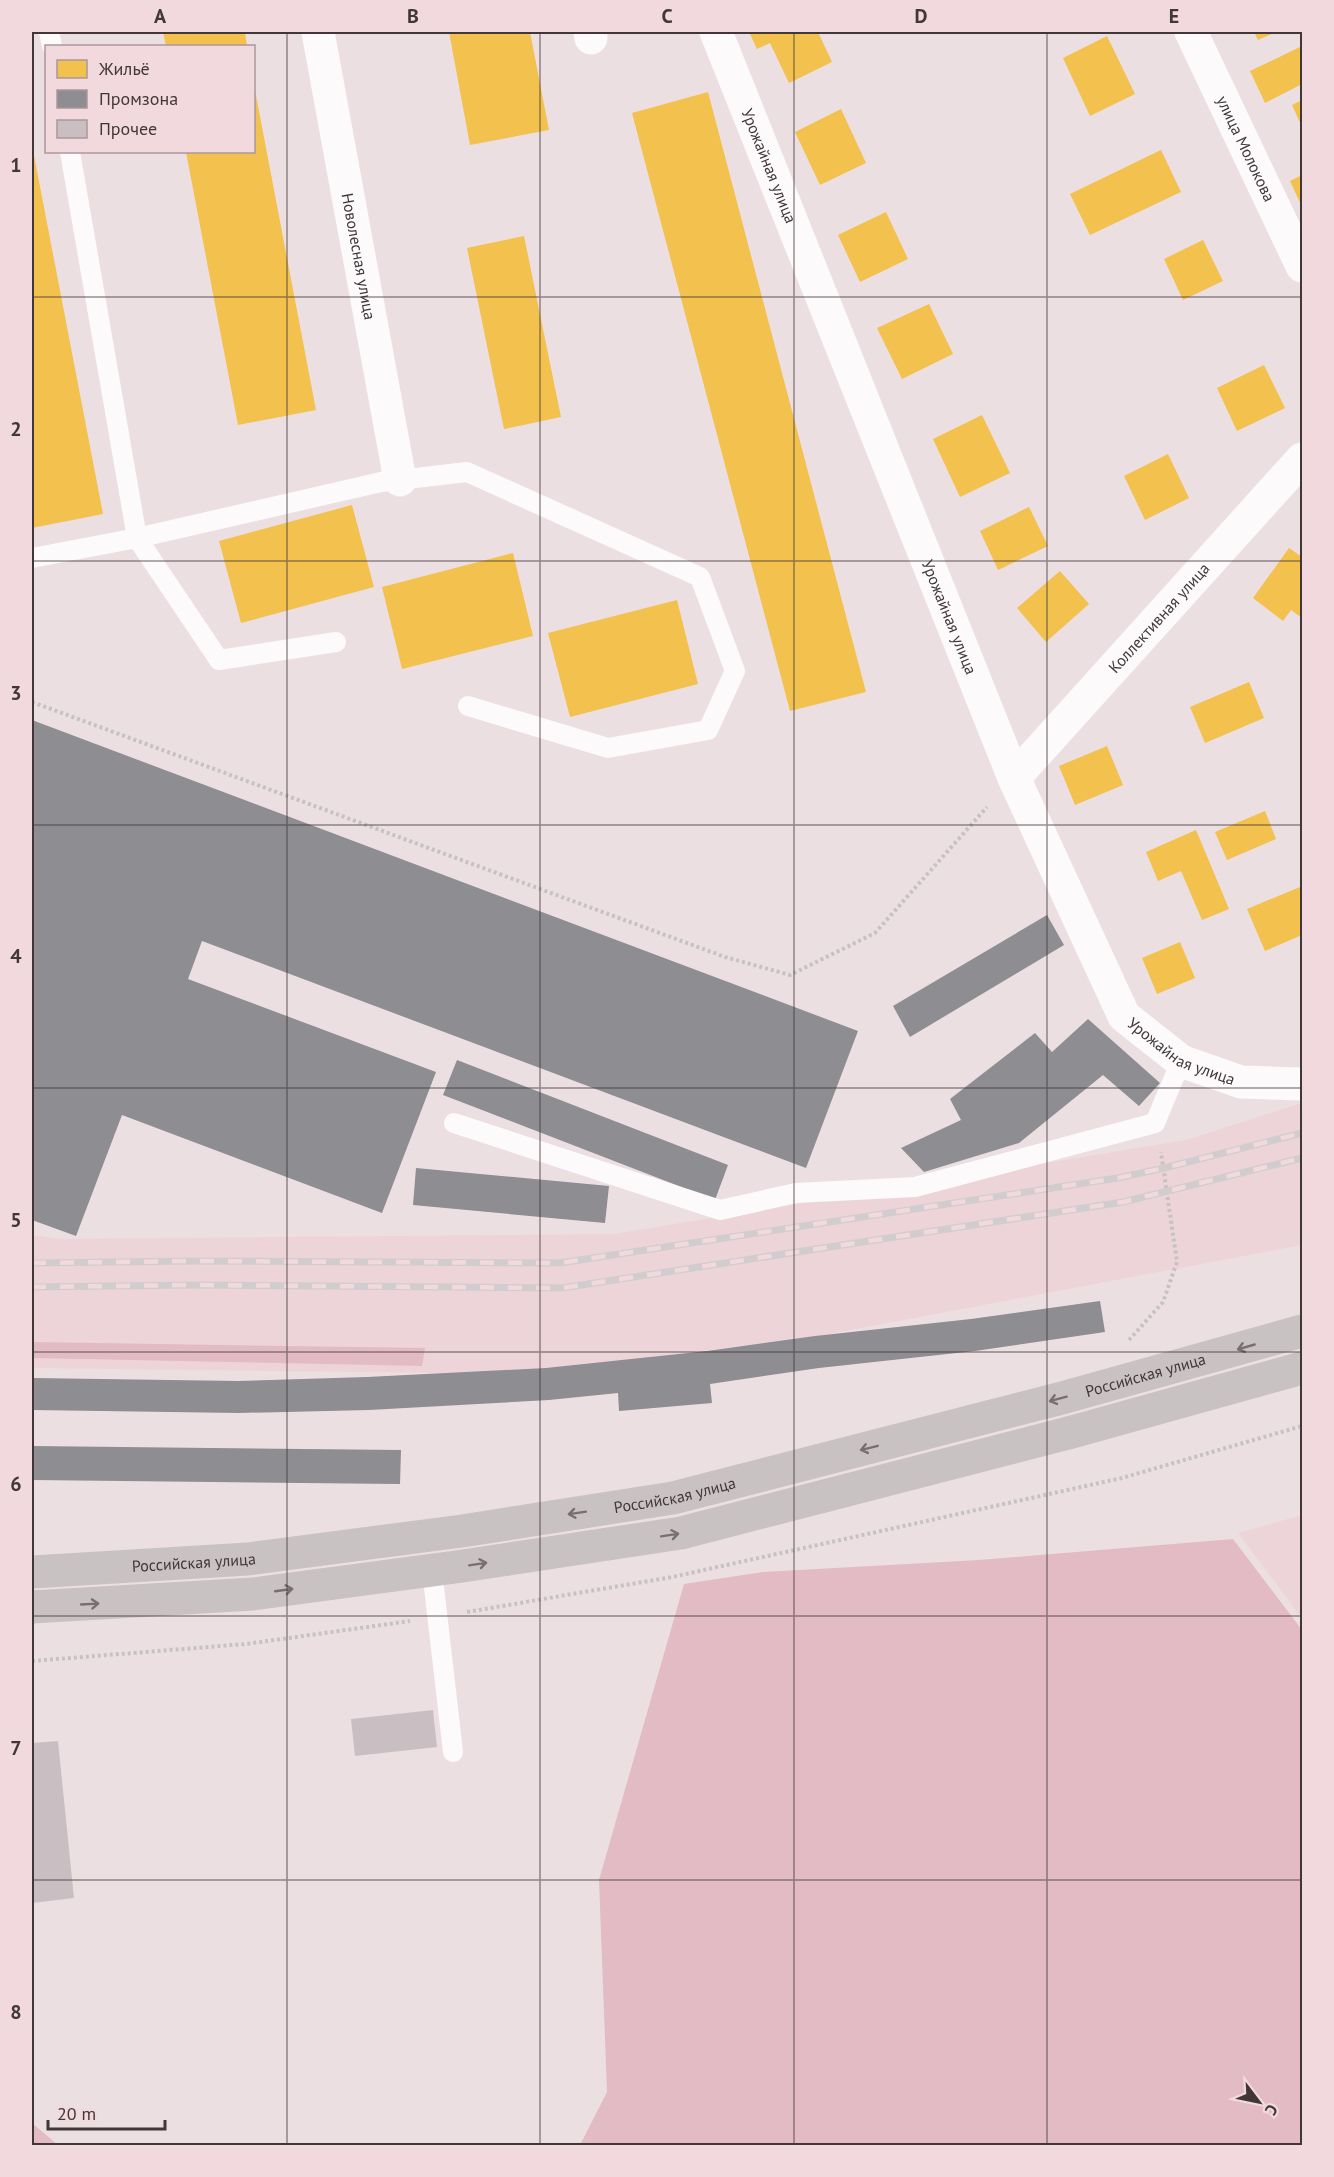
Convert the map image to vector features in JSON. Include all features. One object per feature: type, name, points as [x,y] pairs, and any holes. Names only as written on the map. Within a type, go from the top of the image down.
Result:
[{"type":"main road","name":"Российская улица","points":[[32,1572],[248,1559],[462,1531],[673,1498],[1062,1398],[1302,1331]]},
{"type":"main road","points":[[32,1607],[253,1594],[681,1533],[1072,1432],[1302,1368]]},
{"type":"street","name":"Новолесная улица","points":[[318,32],[400,480]]},
{"type":"street","name":"Урожайная улица","points":[[716,32],[1014,778],[1124,1016],[1181,1061],[1240,1082],[1301,1084]]},
{"type":"street","name":"улица Молокова","points":[[1191,32],[1302,266]]},
{"type":"street","name":"Коллективная улица","points":[[1014,778],[1302,459]]},
{"type":"lane","points":[[70,153],[137,538],[219,660],[336,642]]},
{"type":"lane","points":[[32,558],[137,538],[381,482],[467,472],[700,577],[735,670],[708,730],[608,748],[468,706]]},
{"type":"lane","points":[[454,1123],[720,1210],[796,1193],[915,1187],[1155,1123],[1181,1061]]},
{"type":"lane","points":[[432,1570],[453,1752]]},
{"type":"path","points":[[32,702],[725,957],[790,975],[875,933],[1014,778]]},
{"type":"path","points":[[1127,1342],[1163,1302],[1178,1262],[1155,1123]]},
{"type":"shaded area","points":[[1302,1103],[1302,1245],[824,1335],[526,1374],[32,1368],[32,1235],[59,1239],[614,1234],[1186,1140]]},
{"type":"shaded area","points":[[32,1342],[425,1348],[422,1366],[32,1358]]},
{"type":"shaded area","points":[[1302,1515],[1302,1618],[1238,1533]]},
{"type":"shaded area","points":[[1233,1539],[1302,1630],[1302,2145],[580,2145],[607,2092],[599,1880],[684,1584],[763,1572],[979,1560]]},
{"type":"shaded area","points":[[32,2123],[58,2145],[32,2145]]},
{"type":"building: Жильё","points":[[163,32],[245,32],[247,45],[166,45]]},
{"type":"building: Жильё","points":[[449,32],[530,32],[549,130],[470,145]]},
{"type":"building: Жильё","points":[[756,32],[818,32],[832,62],[789,83],[770,43],[757,49],[750,34]]},
{"type":"building: Жильё","points":[[1254,32],[1276,32],[1258,40]]},
{"type":"building: Жильё","points":[[1107,36],[1135,94],[1090,116],[1063,58]]},
{"type":"building: Жильё","points":[[1302,46],[1302,84],[1265,103],[1250,71]]},
{"type":"building: Жильё","points":[[255,90],[316,410],[238,425],[186,153],[255,153]]},
{"type":"building: Жильё","points":[[708,92],[866,692],[790,711],[632,113]]},
{"type":"building: Жильё","points":[[1302,100],[1302,127],[1292,105]]},
{"type":"building: Жильё","points":[[841,109],[866,163],[820,185],[795,132]]},
{"type":"building: Жильё","points":[[32,145],[103,514],[32,528]]},
{"type":"building: Жильё","points":[[1161,150],[1181,192],[1090,235],[1070,194]]},
{"type":"building: Жильё","points":[[1302,175],[1302,207],[1290,181]]},
{"type":"building: Жильё","points":[[886,212],[908,259],[860,282],[838,235]]},
{"type":"building: Жильё","points":[[524,236],[561,417],[504,429],[467,248]]},
{"type":"building: Жильё","points":[[1203,240],[1223,281],[1183,300],[1164,259]]},
{"type":"building: Жильё","points":[[929,304],[953,354],[902,379],[877,328]]},
{"type":"building: Жильё","points":[[1264,365],[1285,408],[1237,431],[1217,388]]},
{"type":"building: Жильё","points":[[982,415],[1010,473],[960,497],[933,439]]},
{"type":"building: Жильё","points":[[1168,454],[1189,498],[1145,520],[1124,476]]},
{"type":"building: Жильё","points":[[352,505],[374,587],[241,623],[219,541]]},
{"type":"building: Жильё","points":[[1029,507],[1048,546],[998,570],[980,531]]},
{"type":"building: Жильё","points":[[1289,548],[1302,557],[1302,618],[1291,610],[1283,621],[1253,598]]},
{"type":"building: Жильё","points":[[513,553],[533,636],[402,669],[382,587]]},
{"type":"building: Жильё","points":[[1060,571],[1089,604],[1046,642],[1017,608]]},
{"type":"building: Жильё","points":[[677,600],[698,684],[570,717],[548,633]]},
{"type":"building: Жильё","points":[[1249,682],[1264,718],[1205,743],[1190,707]]},
{"type":"building: Жильё","points":[[1107,746],[1123,785],[1075,805],[1059,766]]},
{"type":"building: Жильё","points":[[1265,811],[1276,839],[1227,860],[1215,832]]},
{"type":"building: Жильё","points":[[1196,830],[1229,909],[1202,920],[1181,871],[1158,881],[1146,852]]},
{"type":"building: Жильё","points":[[1300,887],[1302,935],[1265,951],[1247,909]]},
{"type":"building: Жильё","points":[[1180,942],[1195,978],[1157,994],[1142,958]]},
{"type":"building: Промзона","points":[[32,720],[858,1031],[806,1168],[202,941],[188,979],[436,1072],[382,1213],[122,1115],[76,1236],[32,1220]]},
{"type":"building: Промзона","points":[[1047,915],[1064,945],[910,1037],[893,1006]]},
{"type":"building: Промзона","points":[[1088,1019],[1160,1083],[1139,1106],[1103,1075],[1019,1143],[924,1172],[901,1148],[961,1120],[950,1099],[1035,1033],[1052,1052]]},
{"type":"building: Промзона","points":[[457,1060],[728,1165],[715,1200],[443,1095]]},
{"type":"building: Промзона","points":[[416,1168],[609,1186],[605,1223],[413,1205]]},
{"type":"building: Промзона","points":[[1100,1301],[1105,1332],[975,1351],[819,1368],[710,1384],[712,1403],[619,1411],[618,1393],[549,1400],[369,1410],[239,1413],[32,1410],[32,1378],[238,1381],[546,1368],[707,1351]]},
{"type":"building: Промзона","points":[[32,1446],[401,1450],[400,1484],[32,1480]]},
{"type":"building: Прочее","points":[[433,1710],[437,1747],[355,1756],[351,1719]]},
{"type":"building: Прочее","points":[[58,1741],[74,1898],[32,1903],[32,1743]]},
{"type":"railway","points":[[32,1263],[195,1261],[560,1263],[1118,1178],[1302,1133]]},
{"type":"railway","points":[[32,1287],[194,1285],[562,1288],[1123,1202],[1302,1158]]}]
